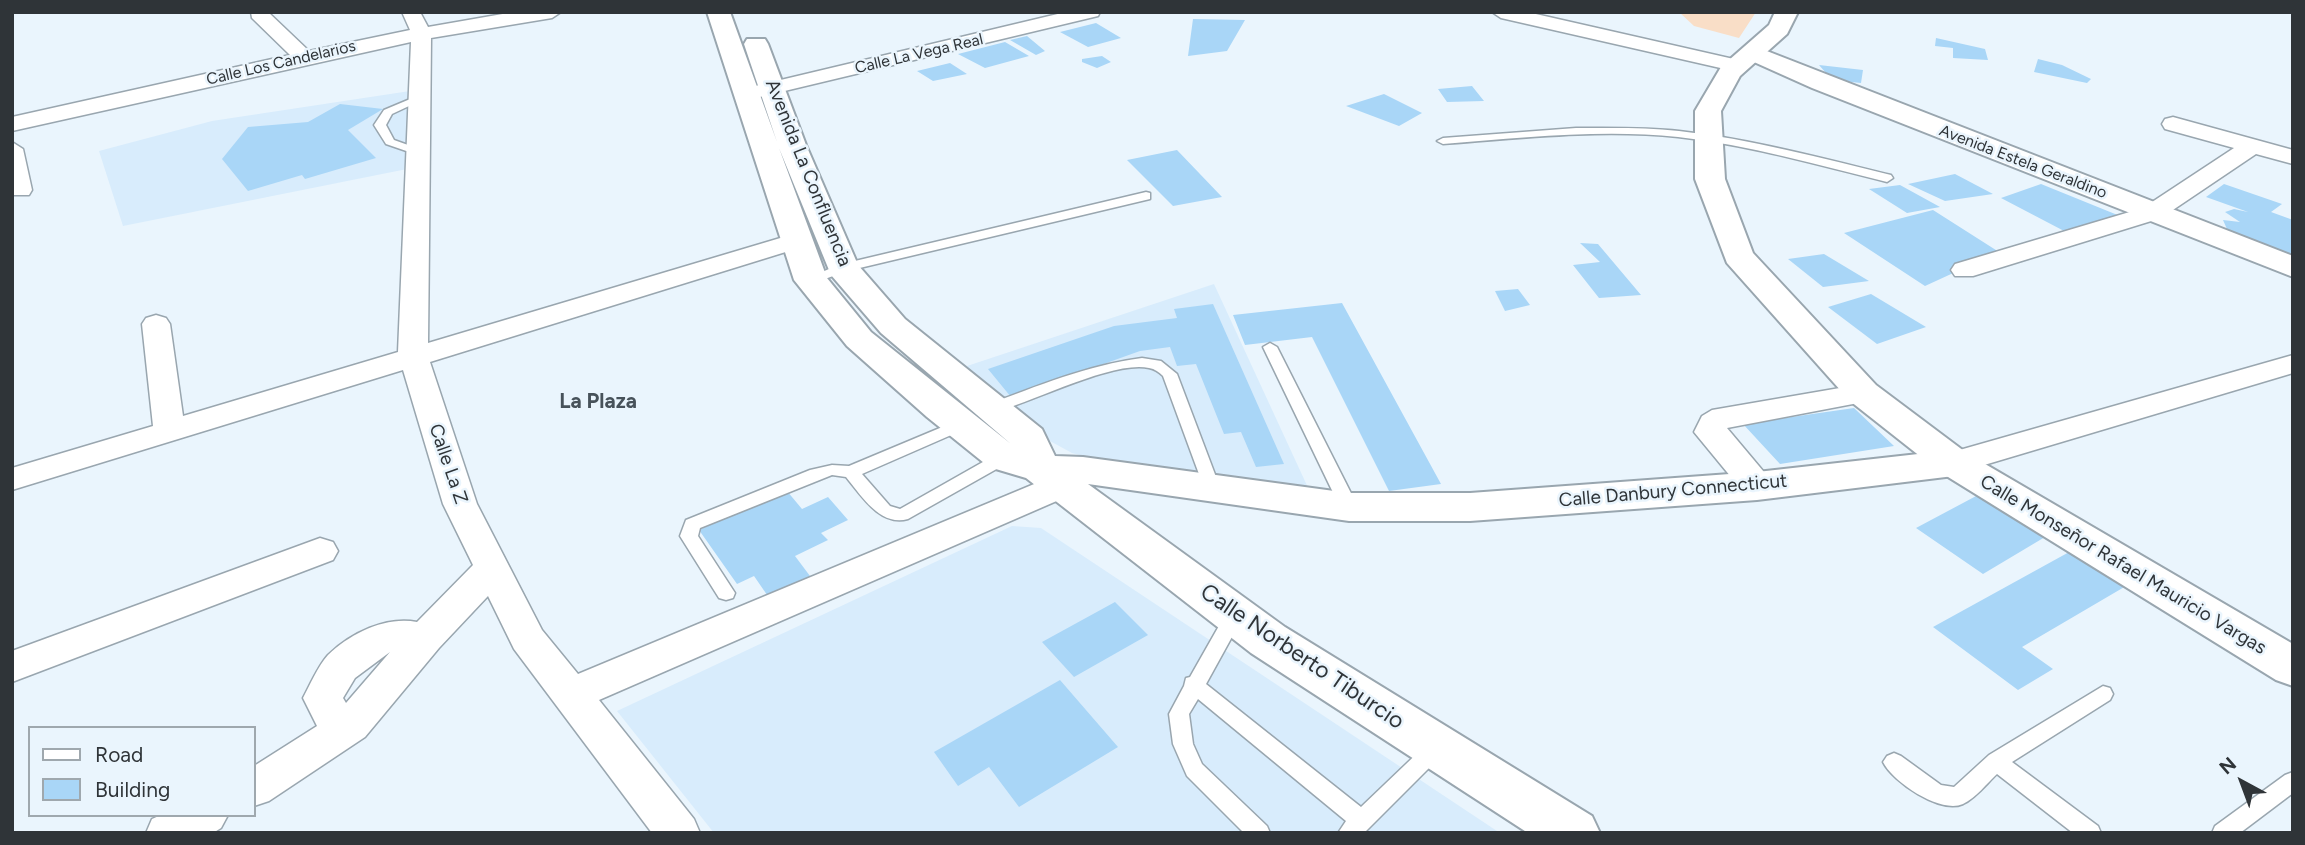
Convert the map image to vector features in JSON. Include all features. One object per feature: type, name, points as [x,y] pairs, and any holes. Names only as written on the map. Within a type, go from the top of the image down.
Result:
[{"type":"street","name":"Calle Los Candelarios","points":[[12,124],[304,58],[416,22],[552,12]]},
{"type":"street","name":"Avenida La Confluencia","points":[[719,12],[792,145],[843,268],[892,326],[1028,438],[1035,471]]},
{"type":"street","name":"Avenida La Confluencia","points":[[744,12],[796,242],[811,280],[859,339],[959,425],[1035,471]]},
{"type":"street","name":"Calle La Vega Real","points":[[760,91],[991,28],[1091,12]]},
{"type":"street","points":[[1501,12],[1534,15],[1746,60]]},
{"type":"street","name":"Calle Monseñor Rafael Mauricio Vargas","points":[[1787,12],[1779,29],[1731,72],[1708,111],[1710,179],[1738,257],[1863,393],[1954,463],[2293,667]]},
{"type":"street","points":[[258,14],[304,58]]},
{"type":"street","name":"Calle La Z","points":[[416,22],[419,99],[413,355],[460,504],[528,639],[678,833]]},
{"type":"street","name":"Avenida Estela Geraldino","points":[[1746,60],[1821,83],[2293,267]]},
{"type":"street","points":[[2173,124],[2251,148],[2293,157]]},
{"type":"street","points":[[1964,270],[2152,213],[2251,148]]},
{"type":"street","points":[[12,149],[20,190]]},
{"type":"street","points":[[12,479],[413,355],[796,242]]},
{"type":"street","points":[[156,324],[169,430]]},
{"type":"street","name":"Calle Danbury Connecticut","points":[[1035,471],[1083,470],[1211,485],[1349,507],[1470,507],[1757,486],[1954,463],[2293,364]]},
{"type":"street","points":[[1757,486],[1710,432],[1713,423],[1723,418],[1863,393]]},
{"type":"street","points":[[570,695],[1035,471]]},
{"type":"street","name":"Calle Norberto Tiburcio","points":[[1035,471],[1235,615],[1573,833]]},
{"type":"street","points":[[12,667],[320,551]]},
{"type":"street","points":[[256,787],[351,725],[425,638],[492,568]]},
{"type":"street","points":[[168,833],[202,817]]},
{"type":"lane","points":[[1443,141],[1561,132],[1661,133],[1709,138],[1887,178]]},
{"type":"lane","points":[[811,280],[843,268],[1146,196]]},
{"type":"lane","points":[[1270,347],[1349,507]]},
{"type":"lane","points":[[992,408],[1099,371],[1128,364],[1156,364],[1170,374],[1211,485]]},
{"type":"lane","points":[[726,593],[689,536],[692,524],[816,474],[832,470],[851,472],[959,425]]},
{"type":"lane","points":[[851,472],[884,510],[902,515],[1035,471]]},
{"type":"lane","points":[[1235,615],[1193,684],[1179,714],[1182,744],[1194,770],[1259,833]]},
{"type":"lane","points":[[1193,684],[1356,827],[1437,747]]},
{"type":"lane","points":[[1894,762],[1941,797],[1951,799],[1959,796],[1996,761],[2102,694]]},
{"type":"lane","points":[[1996,761],[2090,833]]},
{"type":"lane","points":[[2223,833],[2293,781]]},
{"type":"shaded area","points":[[1679,12],[1756,12],[1739,38],[1694,26]]},
{"type":"shaded area","points":[[410,91],[407,169],[123,226],[99,151],[212,121]]},
{"type":"shaded area","points":[[1214,284],[1310,492],[1112,464],[1072,453],[1039,435],[958,369]]},
{"type":"shaded area","points":[[1012,526],[1041,528],[1500,833],[714,833],[617,711]]},
{"type":"building","points":[[1193,19],[1245,20],[1227,51],[1188,56]]},
{"type":"building","points":[[1096,23],[1121,38],[1088,47],[1060,32]]},
{"type":"building","points":[[1027,36],[1045,51],[1036,55],[1010,40]]},
{"type":"building","points":[[1936,38],[1985,49],[1988,60],[1953,58],[1953,48],[1935,46]]},
{"type":"building","points":[[1005,42],[1029,56],[985,68],[958,54]]},
{"type":"building","points":[[1102,56],[1111,62],[1097,68],[1082,62],[1082,59]]},
{"type":"building","points":[[2038,59],[2062,65],[2091,79],[2087,83],[2034,72]]},
{"type":"building","points":[[950,63],[967,74],[933,81],[917,71]]},
{"type":"building","points":[[1819,65],[1863,70],[1861,83],[1832,80]]},
{"type":"building","points":[[1472,86],[1484,101],[1447,102],[1438,89]]},
{"type":"building","points":[[1384,94],[1422,113],[1399,126],[1346,106]]},
{"type":"building","points":[[340,104],[383,109],[348,130],[376,158],[305,179],[302,175],[248,191],[222,159],[248,127],[308,122]]},
{"type":"building","points":[[1177,150],[1222,197],[1173,206],[1127,160]]},
{"type":"building","points":[[1955,174],[1993,194],[1945,201],[1908,184]]},
{"type":"building","points":[[2041,184],[2120,216],[2066,232],[2001,198]]},
{"type":"building","points":[[2224,184],[2282,204],[2271,212],[2293,220],[2293,261],[2230,236],[2223,220],[2240,222],[2225,212],[2234,209],[2248,212],[2206,197]]},
{"type":"building","points":[[1900,185],[1940,207],[1907,213],[1869,189]]},
{"type":"building","points":[[1933,210],[1999,252],[1925,286],[1844,233]]},
{"type":"building","points":[[1580,243],[1598,244],[1641,295],[1599,298],[1573,265],[1600,262]]},
{"type":"building","points":[[1824,254],[1869,281],[1823,287],[1788,259]]},
{"type":"building","points":[[1518,289],[1530,305],[1505,311],[1495,291]]},
{"type":"building","points":[[1871,294],[1926,327],[1877,344],[1828,307]]},
{"type":"building","points":[[1342,303],[1441,484],[1389,491],[1312,337],[1245,345],[1233,315]]},
{"type":"building","points":[[1213,304],[1284,464],[1256,467],[1241,432],[1224,434],[1196,364],[1177,366],[1170,347],[1140,351],[1011,397],[988,369],[1114,326],[1177,318],[1174,309]]},
{"type":"building","points":[[1854,408],[1894,446],[1780,464],[1743,424]]},
{"type":"building","points":[[787,491],[802,509],[828,497],[848,520],[821,533],[828,540],[795,556],[816,584],[774,605],[754,576],[737,584],[699,530]]},
{"type":"building","points":[[1978,495],[2045,537],[1983,574],[1916,528]]},
{"type":"building","points":[[2071,551],[2126,586],[2022,647],[2053,669],[2018,690],[1933,627]]},
{"type":"building","points":[[1115,602],[1148,635],[1074,677],[1042,642]]},
{"type":"building","points":[[1060,680],[1118,747],[1019,807],[989,767],[958,786],[934,752]]},
{"type":"district","name":"La Plaza","points":[[598,402]]}]
